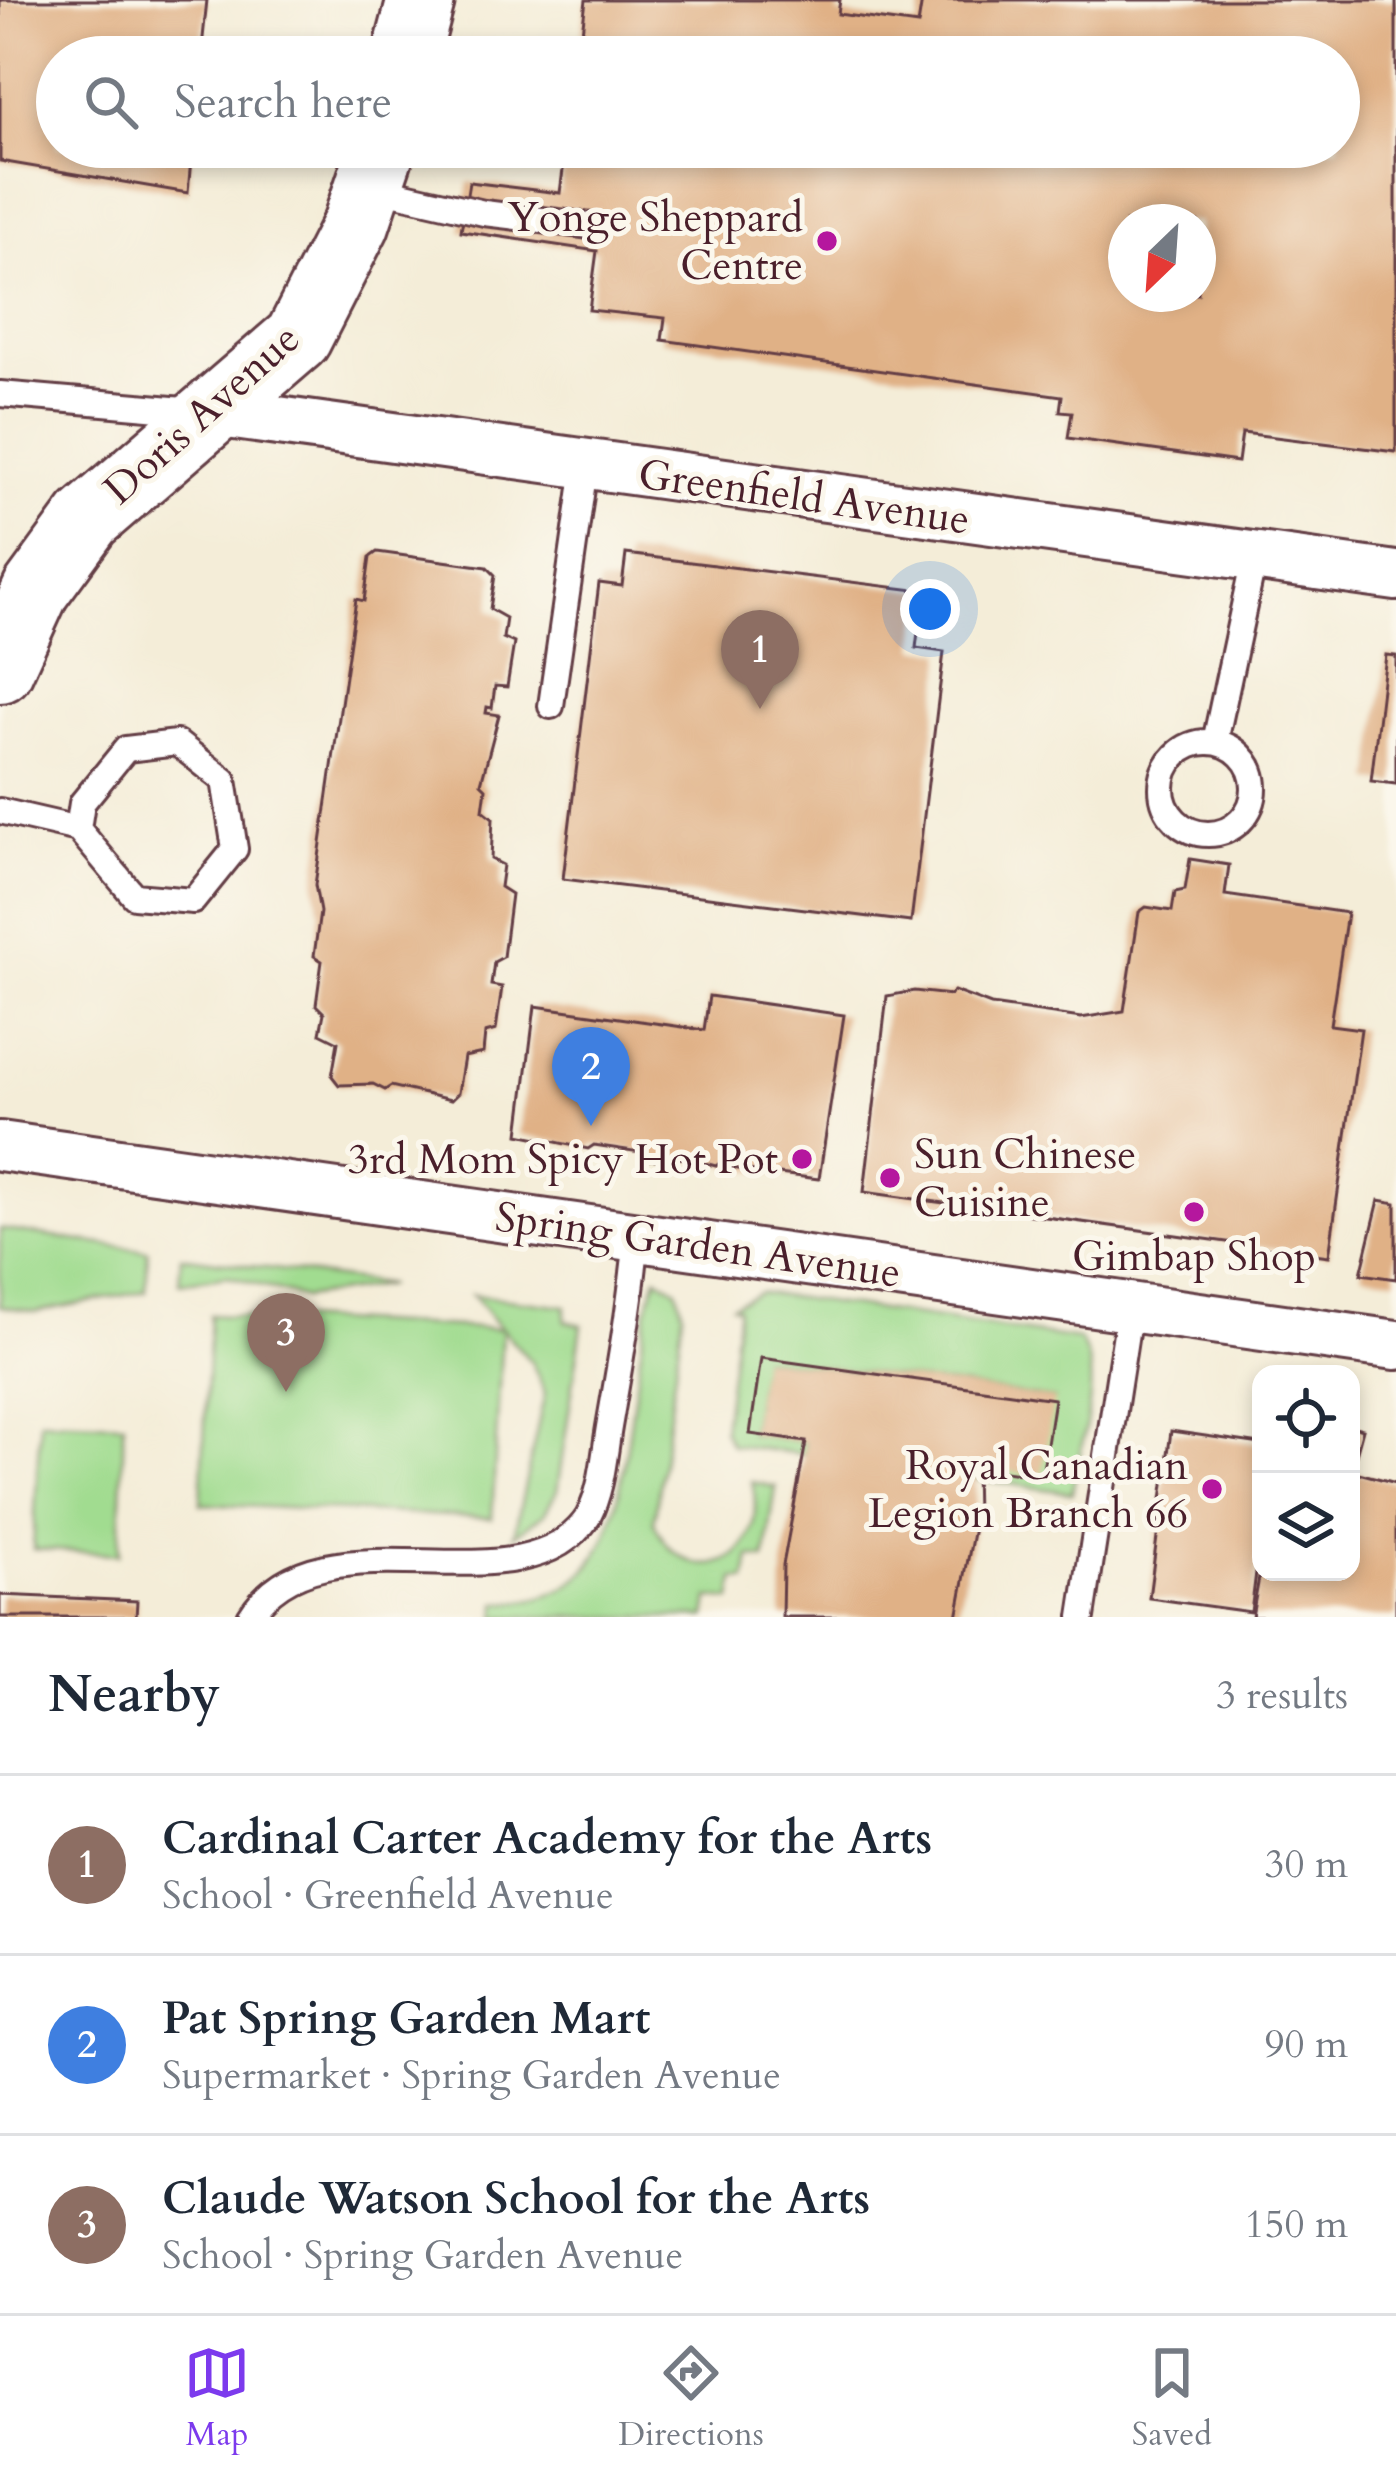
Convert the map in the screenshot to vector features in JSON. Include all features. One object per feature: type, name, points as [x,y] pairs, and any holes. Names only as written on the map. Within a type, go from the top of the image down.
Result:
[{"type":"street","points":[[412,36],[421,0]]},
{"type":"street","name":"Doris Avenue","points":[[0,669],[36,590],[88,519],[298,338],[376,168]]},
{"type":"street","name":"Greenfield Avenue","points":[[213,412],[1396,576]]},
{"type":"street","name":"Spring Garden Avenue","points":[[0,1146],[1396,1345]]},
{"type":"lane","points":[[378,168],[484,212],[591,226]]},
{"type":"lane","points":[[0,394],[213,412]]},
{"type":"lane","points":[[551,706],[585,467]]},
{"type":"lane","points":[[1215,742],[1254,559]]},
{"type":"lane","points":[[0,811],[78,829],[134,896],[193,901],[235,849],[224,780],[177,743],[126,749],[82,803],[78,829]]},
{"type":"lane","points":[[250,1617],[266,1596],[299,1578],[350,1571],[518,1574],[573,1539],[596,1497],[637,1236]]},
{"type":"lane","points":[[1082,1617],[1130,1307]]},
{"type":"green space","points":[[0,1229],[148,1251],[146,1291],[36,1312],[0,1306]]},
{"type":"green space","points":[[181,1256],[388,1285],[303,1298],[228,1276],[179,1283]]},
{"type":"green space","points":[[657,1277],[677,1289],[683,1313],[654,1522],[668,1545],[685,1559],[704,1565],[722,1562],[738,1552],[749,1535],[755,1511],[752,1482],[776,1487],[765,1559],[750,1557],[746,1580],[735,1579],[732,1600],[709,1598],[706,1617],[497,1617],[498,1603],[533,1599],[561,1589],[598,1553],[617,1501],[647,1310]]},
{"type":"green space","points":[[759,1292],[1079,1340],[1087,1355],[1090,1393],[1072,1493],[976,1479],[975,1467],[1053,1399],[762,1358],[750,1434],[806,1442],[804,1454],[731,1445],[723,1430],[738,1308],[732,1305]]},
{"type":"green space","points":[[472,1295],[566,1306],[565,1321],[582,1325],[557,1491],[544,1514],[514,1535],[545,1393],[532,1363],[502,1329],[492,1518],[201,1504],[210,1315],[501,1329]]},
{"type":"green space","points":[[40,1420],[124,1423],[119,1554],[33,1549]]},
{"type":"building","points":[[0,0],[207,0],[203,36],[36,36],[36,167],[0,161]]},
{"type":"building","name":"Yonge Sheppard Centre","points":[[586,0],[840,0],[838,14],[918,25],[922,0],[1396,0],[1396,452],[1242,433],[1238,462],[1068,438],[1072,412],[1060,411],[1062,396],[662,340],[665,318],[589,310],[597,251],[461,231],[469,182],[560,193],[563,168],[1360,168],[1360,36],[582,36]]},
{"type":"building","points":[[41,168],[190,168],[188,193]]},
{"type":"building","points":[[377,552],[487,567],[495,575],[490,609],[506,618],[503,638],[514,643],[507,687],[495,686],[492,708],[487,707],[486,713],[499,715],[481,783],[486,788],[483,810],[493,818],[491,859],[503,865],[500,887],[511,894],[503,957],[494,962],[491,985],[502,987],[496,1030],[485,1033],[483,1053],[464,1057],[458,1093],[451,1100],[391,1086],[385,1090],[373,1084],[339,1085],[332,1076],[338,1042],[320,1033],[324,1013],[316,1005],[322,961],[314,956],[320,912],[315,885],[356,599],[364,601],[370,557]]},
{"type":"building","points":[[626,554],[923,591],[916,648],[944,652],[911,922],[563,879],[599,583],[622,586]]},
{"type":"building","points":[[1386,655],[1396,656],[1396,784],[1371,781]]},
{"type":"building","points":[[1190,859],[1229,865],[1225,895],[1347,913],[1330,1025],[1361,1029],[1329,1256],[864,1192],[887,996],[914,991],[950,995],[954,991],[991,1005],[1081,1018],[1124,1011],[1139,912],[1146,907],[1172,911],[1175,892],[1185,890]]},
{"type":"building","points":[[709,996],[844,1015],[819,1179],[686,1158],[649,1160],[647,1153],[594,1145],[588,1149],[519,1134],[535,1006],[704,1030]]},
{"type":"building","points":[[1379,1200],[1396,1203],[1396,1279],[1361,1274]]},
{"type":"building","points":[[761,1358],[1054,1399],[1042,1476],[975,1467],[976,1517],[957,1617],[782,1617],[783,1565],[806,1442],[750,1434]]},
{"type":"building","name":"Royal Canadian Legion Branch 66","points":[[1171,1431],[1252,1443],[1255,1581],[1251,1612],[1149,1598]]},
{"type":"building","points":[[1360,1473],[1396,1483],[1396,1617],[1252,1617],[1258,1581],[1360,1581]]},
{"type":"building","points":[[0,1595],[137,1601],[136,1617],[0,1617]]},
{"type":"place","name":"Yonge Sheppard Centre","points":[[827,241]]},
{"type":"place","name":"Cardinal Carter Academy for the Arts","points":[[760,709]]},
{"type":"place","name":"Pat Spring Garden Mart","points":[[591,1126]]},
{"type":"place","name":"3rd Mom Spicy Hot Pot","points":[[802,1159]]},
{"type":"place","name":"Sun Chinese Cuisine","points":[[890,1178]]},
{"type":"place","name":"Gimbap Shop","points":[[1194,1212]]},
{"type":"place","name":"Claude Watson School for the Arts","points":[[286,1392]]},
{"type":"place","name":"Royal Canadian Legion Branch 66","points":[[1212,1489]]}]
